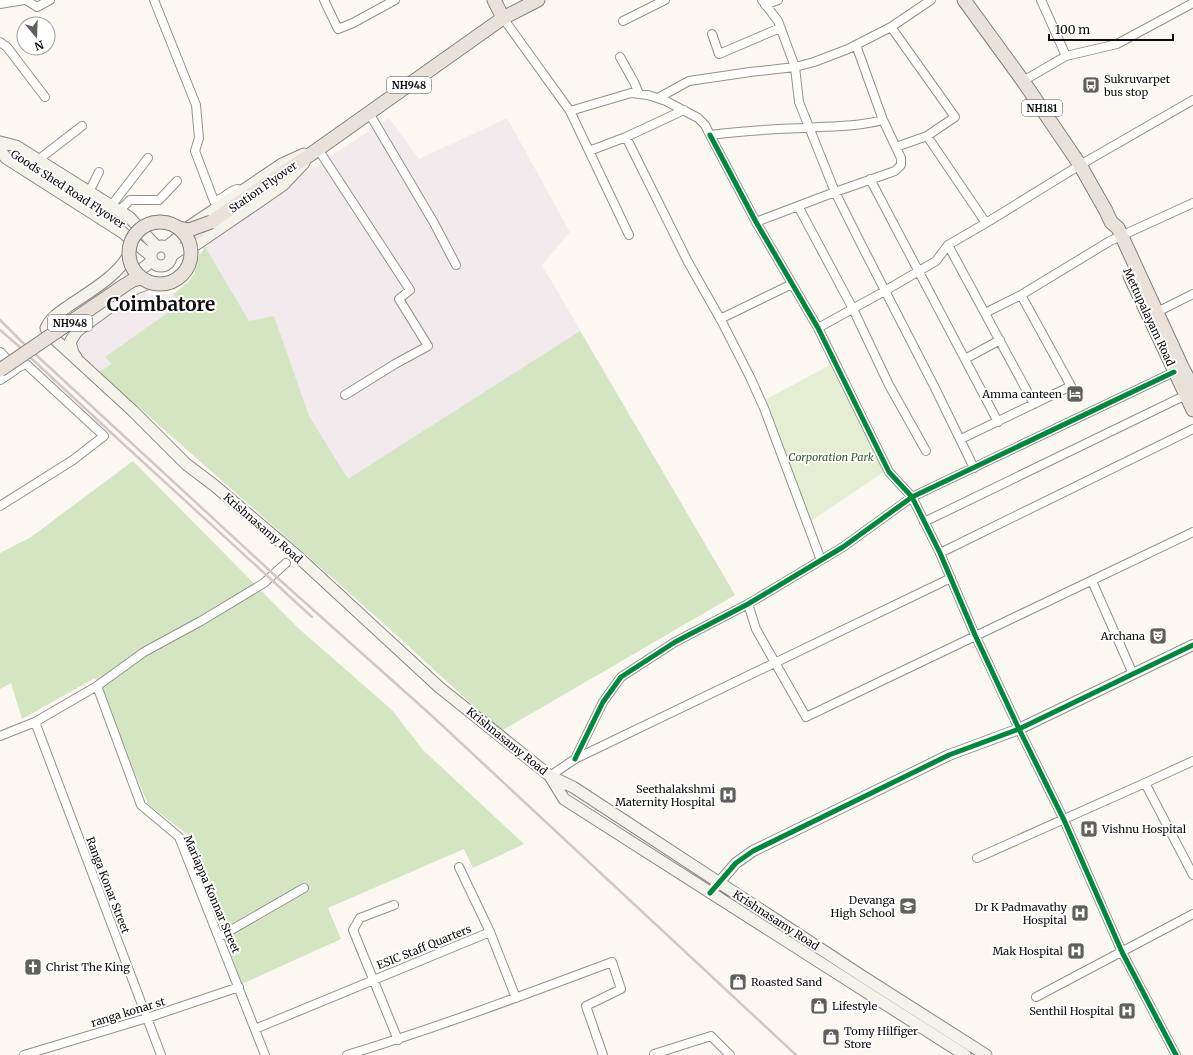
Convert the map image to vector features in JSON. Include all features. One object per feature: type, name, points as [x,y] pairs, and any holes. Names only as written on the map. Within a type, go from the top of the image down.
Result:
[{"type":"highway","points":[[494,0],[503,18],[538,0]]},
{"type":"highway","name":"Mettupalayam Road","points":[[964,0],[1023,81],[1080,165],[1111,222],[1118,228],[1115,239],[1174,372],[1189,392]]},
{"type":"highway","name":"NH948","points":[[316,150],[503,18]]},
{"type":"highway","name":"Station Flyover","points":[[190,241],[193,234],[316,150]]},
{"type":"highway","name":"Station Flyover","points":[[136,233],[152,223],[162,222],[189,230],[212,222]]},
{"type":"highway","points":[[179,228],[190,241]]},
{"type":"highway","name":"NH948","points":[[136,233],[130,247],[138,270],[160,285],[170,283],[180,278],[186,271],[191,262],[192,251],[190,241]]},
{"type":"highway","name":"Mettupalayam Road","points":[[1115,239],[1157,312],[1189,392],[1193,410]]},
{"type":"highway","name":"NH948","points":[[0,361],[129,272],[138,270]]},
{"type":"highway","name":"NH948","points":[[0,370],[133,280],[138,270]]},
{"type":"main road","points":[[159,253],[134,222],[115,208],[16,146],[2,147],[6,158],[122,232],[159,253],[181,249],[196,244],[273,192],[301,167],[316,150]]},
{"type":"main road","name":"Goods Shed Road Flyover","points":[[2,147],[136,233]]},
{"type":"main road","points":[[138,270],[173,242],[190,226],[240,192],[282,164],[303,154],[316,150]]},
{"type":"main road","name":"Krishnasamy Road","points":[[78,361],[73,353],[70,342],[77,331],[136,288],[138,270],[123,265],[53,317],[46,328],[48,333],[78,361],[133,411],[186,464],[215,486],[296,555],[438,687],[550,776],[573,787],[862,976],[986,1055]]},
{"type":"main road","points":[[550,776],[564,799],[965,1055]]},
{"type":"street","points":[[0,4],[25,0],[37,7],[50,0]]},
{"type":"street","points":[[154,0],[196,105],[199,138],[194,151],[214,201],[222,200],[233,190],[238,189],[240,192]]},
{"type":"street","points":[[324,0],[338,29],[395,0]]},
{"type":"street","points":[[623,21],[665,0]]},
{"type":"street","points":[[778,0],[764,3],[778,21],[795,67],[799,102],[808,128],[835,192],[961,439],[974,468]]},
{"type":"street","points":[[658,98],[689,81],[795,67],[814,62],[856,45],[891,27],[931,0]]},
{"type":"street","points":[[1041,0],[1066,56]]},
{"type":"street","points":[[1023,81],[1066,56],[1116,44],[1193,3]]},
{"type":"street","points":[[503,18],[570,111],[629,235]]},
{"type":"street","points":[[891,27],[955,117],[928,136],[896,147]]},
{"type":"street","points":[[712,34],[719,54],[780,28]]},
{"type":"street","points":[[0,42],[7,47],[45,97]]},
{"type":"street","points":[[756,222],[895,171],[902,166],[901,158],[883,120],[856,45]]},
{"type":"street","points":[[620,57],[639,94]]},
{"type":"street","points":[[570,111],[631,93],[648,95],[666,101],[698,118],[705,125],[756,222],[818,328],[889,472],[912,497],[940,553],[975,635],[1018,729],[1064,820],[1122,952],[1176,1055]]},
{"type":"street","points":[[818,328],[936,261],[948,245],[1080,165],[1193,100]]},
{"type":"street","points":[[589,151],[626,137],[684,110]]},
{"type":"street","points":[[369,113],[434,223],[456,265]]},
{"type":"street","points":[[710,136],[742,131],[848,126],[883,120]]},
{"type":"street","points":[[38,160],[82,126]]},
{"type":"street","points":[[928,136],[986,223]]},
{"type":"street","points":[[626,137],[688,262],[720,319],[764,408],[821,560]]},
{"type":"street","points":[[316,150],[410,290],[399,299],[428,346],[345,395]]},
{"type":"street","points":[[115,208],[148,158]]},
{"type":"street","points":[[89,192],[99,172]]},
{"type":"street","points":[[870,179],[998,422]]},
{"type":"street","points":[[115,208],[130,200],[158,200],[178,181]]},
{"type":"street","points":[[985,313],[1021,295],[1115,239],[1193,203]]},
{"type":"street","points":[[798,206],[853,309],[889,385],[926,451]]},
{"type":"street","points":[[948,245],[1034,404]]},
{"type":"street","points":[[720,319],[792,284]]},
{"type":"street","points":[[1157,312],[1193,294]]},
{"type":"street","points":[[961,439],[1071,386],[1021,295]]},
{"type":"street","points":[[965,360],[1000,340]]},
{"type":"street","points":[[0,353],[15,369]]},
{"type":"street","points":[[0,379],[26,364],[104,436],[73,460],[0,506]]},
{"type":"street","points":[[575,759],[603,702],[621,677],[675,642],[748,604],[843,547],[912,497],[1174,372]]},
{"type":"street","points":[[924,522],[1189,392]]},
{"type":"street","points":[[940,553],[1193,429]]},
{"type":"street","points":[[748,604],[756,629],[806,716],[1193,532]]},
{"type":"street","points":[[0,736],[35,722],[97,686],[144,652],[201,621],[264,582],[286,564]]},
{"type":"street","points":[[550,776],[575,759],[951,578]]},
{"type":"street","points":[[1092,581],[1133,674]]},
{"type":"street","points":[[710,893],[736,863],[753,851],[949,755],[1018,729],[1193,645]]},
{"type":"street","name":"Mariappa Konnar Street","points":[[97,686],[141,805],[179,837],[265,1055]]},
{"type":"street","name":"Ranga Konar Street","points":[[35,722],[161,1055]]},
{"type":"street","points":[[978,858],[1193,761]]},
{"type":"street","points":[[1145,783],[1193,874]]},
{"type":"street","name":"ESIC Staff Quarters","points":[[459,867],[490,932],[516,998]]},
{"type":"street","points":[[219,937],[304,888]]},
{"type":"street","name":"ESIC Staff Quarters","points":[[394,905],[360,918],[353,930],[374,980],[490,932]]},
{"type":"street","points":[[1036,997],[1193,914]]},
{"type":"street","points":[[347,1055],[398,1040],[612,962],[622,989],[586,1006],[603,1055]]},
{"type":"street","points":[[255,1029],[374,980],[398,1040]]},
{"type":"street","name":"ranga konar st","points":[[24,1055],[147,1018],[239,987]]},
{"type":"street","points":[[654,1054],[711,1036],[730,1055]]},
{"type":"shaded area","points":[[389,118],[419,159],[507,118],[570,232],[542,265],[735,595],[501,731],[380,620],[75,351],[75,342],[79,335],[138,292],[145,292],[151,295],[173,294],[194,274],[199,255],[203,251],[204,245],[305,173]]},
{"type":"green space","points":[[204,245],[249,321],[274,316],[309,416],[348,479],[580,331],[735,595],[501,731],[380,620],[99,372],[112,364],[105,357],[180,304],[173,294],[187,283],[194,274]]},
{"type":"green space","name":"Corporation Park","points":[[830,365],[885,471],[811,521],[765,400]]},
{"type":"green space","points":[[133,461],[297,627],[392,710],[423,750],[524,844],[473,868],[464,849],[328,908],[341,939],[242,984],[187,834],[148,804],[95,678],[22,719],[11,683],[0,689],[0,553],[31,537]]},
{"type":"railway","points":[[0,320],[282,582],[431,715],[796,1055]]},
{"type":"railway","points":[[0,330],[21,348]]},
{"type":"railway","points":[[31,358],[312,617]]},
{"type":"cycle path","points":[[710,135],[756,222],[818,328],[889,472],[912,497],[940,553],[975,635],[1019,729],[1064,820],[1122,952],[1176,1055]]},
{"type":"cycle path","points":[[575,759],[603,702],[621,677],[675,642],[748,604],[843,547],[912,497],[1174,372]]},
{"type":"cycle path","points":[[710,893],[736,863],[753,851],[949,755],[1019,729],[1193,645]]},
{"type":"place","name":"Sukruvarpet bus stop","points":[[1091,85]]},
{"type":"place","name":"Amma canteen","points":[[1075,394]]},
{"type":"place","name":"Archana","points":[[1158,636]]},
{"type":"place","name":"Seethalakshmi Maternity Hospital","points":[[728,795]]},
{"type":"place","name":"Vishnu Hospital","points":[[1089,829]]},
{"type":"place","name":"Devanga High School","points":[[908,906]]},
{"type":"place","name":"Dr K Padmavathy Hospital","points":[[1080,913]]},
{"type":"place","name":"Mak Hospital","points":[[1076,951]]},
{"type":"place","name":"Christ The King","points":[[33,967]]},
{"type":"place","name":"Roasted Sand","points":[[738,982]]},
{"type":"place","name":"Lifestyle","points":[[819,1006]]},
{"type":"place","name":"Senthil Hospital","points":[[1127,1011]]},
{"type":"place","name":"Tomy Hilfiger Store","points":[[831,1037]]},
{"type":"district","name":"Coimbatore","points":[[161,304]]}]
